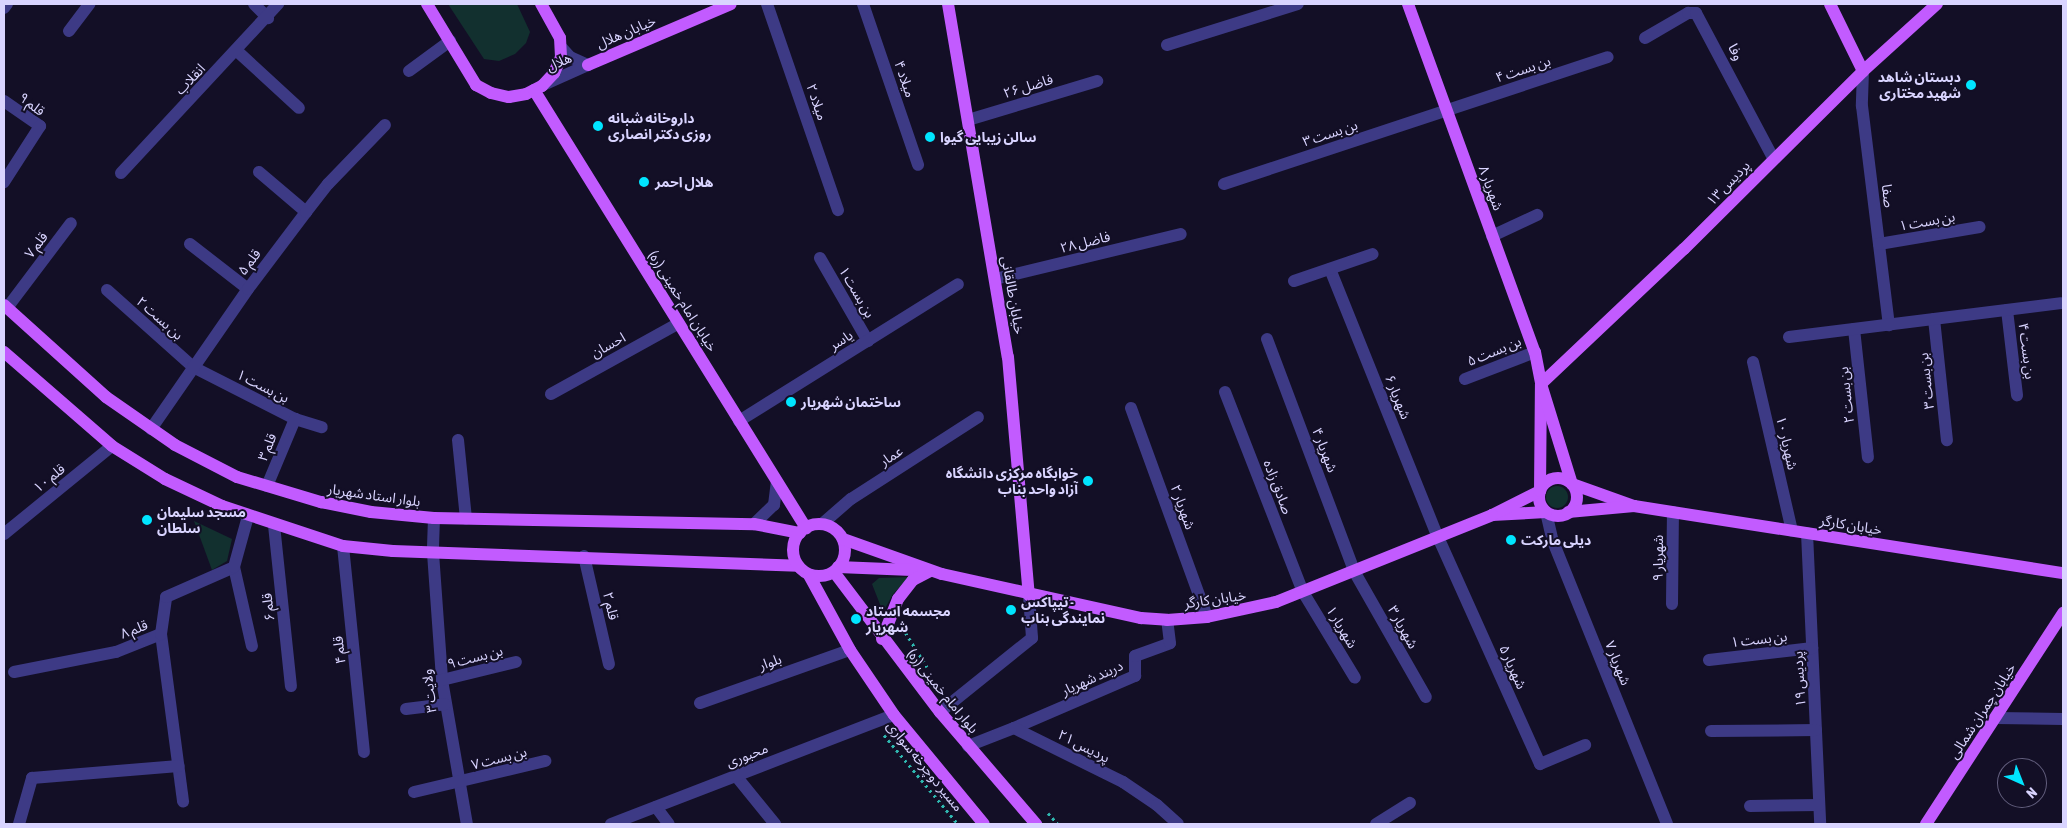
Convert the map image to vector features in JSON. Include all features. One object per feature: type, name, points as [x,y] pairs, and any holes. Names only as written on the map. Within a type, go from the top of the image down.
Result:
[{"type":"main road","points":[[427,4],[476,85],[491,94],[508,97],[538,88],[554,73],[562,48],[560,38],[541,4]]},
{"type":"main road","name":"خیابان هلال","points":[[588,65],[731,4]]},
{"type":"main road","name":"خیابان طالقانی","points":[[948,4],[1008,357],[1029,594]]},
{"type":"main road","name":"شهریار ۸","points":[[1408,4],[1535,352],[1541,384],[1572,484]]},
{"type":"main road","points":[[1830,4],[1862,71]]},
{"type":"main road","name":"پردیس ۱۳","points":[[1541,384],[1684,249],[1862,71],[1937,4]]},
{"type":"main road","name":"خیابان امام خمینی (ره)","points":[[538,88],[777,482],[803,530]]},
{"type":"main road","name":"بلوار استاد شهریار","points":[[5,307],[106,397],[151,429],[198,458],[237,477],[267,486],[370,512],[434,518],[754,524],[803,530]]},
{"type":"main road","points":[[4,352],[112,446],[195,495],[274,525],[343,546],[432,553],[584,556],[798,566]]},
{"type":"main road","name":"شهریار ۸","points":[[1540,491],[1541,384]]},
{"type":"main road","points":[[1554,478],[1572,484],[1577,499],[1568,512],[1557,516],[1546,512],[1540,502],[1540,491],[1554,478]]},
{"type":"main road","name":"خیابان کارگر","points":[[1572,484],[1634,506],[2063,573]]},
{"type":"main road","name":"خیابان کارگر","points":[[930,571],[1141,618],[1167,620],[1207,617],[1256,608],[1303,592],[1492,515],[1540,491]]},
{"type":"main road","name":"خیابان کارگر","points":[[1568,512],[1634,506]]},
{"type":"main road","name":"خیابان کارگر","points":[[1492,515],[1546,512]]},
{"type":"main road","points":[[836,570],[845,551],[843,539],[835,529],[822,524],[803,530],[793,543],[793,556],[798,566],[809,575],[850,650],[894,715],[984,824]]},
{"type":"main road","points":[[843,539],[930,571]]},
{"type":"main road","points":[[809,575],[821,577],[836,570],[930,571]]},
{"type":"main road","name":"بلوار امام خمینی (ره)","points":[[836,570],[882,639],[968,746],[1036,824]]},
{"type":"main road","points":[[882,639],[898,599],[914,580],[930,571]]},
{"type":"main road","name":"خیابان چمران شمالی","points":[[1926,824],[2063,613]]},
{"type":"street","points":[[4,8],[7,4]]},
{"type":"street","points":[[70,31],[89,4]]},
{"type":"street","points":[[254,4],[268,18]]},
{"type":"street","name":"انقلاب","points":[[121,173],[268,18],[278,4]]},
{"type":"street","name":"میلاد ۲","points":[[767,4],[838,210]]},
{"type":"street","name":"میلاد ۴","points":[[863,4],[918,164]]},
{"type":"street","points":[[1167,45],[1298,4]]},
{"type":"street","name":"وفا","points":[[1645,38],[1688,13],[1696,13],[1773,158]]},
{"type":"street","points":[[409,71],[450,42]]},
{"type":"street","points":[[562,48],[570,57],[588,65]]},
{"type":"street","points":[[237,51],[299,108]]},
{"type":"street","name":"بن بست ۴","points":[[1446,110],[1608,57]]},
{"type":"street","name":"هلال","points":[[538,88],[588,65]]},
{"type":"street","name":"صفا","points":[[1862,71],[1862,106],[1890,325]]},
{"type":"street","name":"فاضل ۲۶","points":[[968,120],[1097,81]]},
{"type":"street","name":"قلم ۹","points":[[4,101],[40,126],[4,182]]},
{"type":"street","name":"بن بست ۳","points":[[1224,184],[1446,110]]},
{"type":"street","name":"قلم ۵","points":[[151,429],[248,289],[306,212],[328,184],[385,125]]},
{"type":"street","points":[[259,172],[306,212]]},
{"type":"street","points":[[1492,236],[1537,215]]},
{"type":"street","name":"قلم ۷","points":[[5,307],[71,223]]},
{"type":"street","name":"بن بست ۱","points":[[1879,244],[1980,227]]},
{"type":"street","name":"فاضل ۲۸","points":[[995,279],[1181,234]]},
{"type":"street","points":[[190,244],[248,289]]},
{"type":"street","points":[[1294,281],[1373,254]]},
{"type":"street","name":"بن بست ۱","points":[[820,258],[868,341]]},
{"type":"street","name":"شهریار ۶","points":[[1330,269],[1438,536]]},
{"type":"street","name":"یاسر","points":[[739,421],[958,284]]},
{"type":"street","name":"بن بست ۲","points":[[107,290],[193,367]]},
{"type":"street","points":[[1789,337],[2061,303]]},
{"type":"street","name":"بن بست ۴","points":[[2007,310],[2017,395]]},
{"type":"street","name":"بن بست ۳","points":[[1934,319],[1947,440]]},
{"type":"street","name":"احسان","points":[[551,394],[679,323]]},
{"type":"street","name":"بن بست ۲","points":[[1854,329],[1868,457]]},
{"type":"street","name":"شهریار ۴","points":[[1267,339],[1354,571]]},
{"type":"street","name":"بن بست ۵","points":[[1465,379],[1535,352]]},
{"type":"street","name":"شهریار ۱۰","points":[[1753,362],[1792,531]]},
{"type":"street","name":"بن بست ۱","points":[[193,367],[295,419],[322,427]]},
{"type":"street","name":"صادق زاده","points":[[1226,392],[1303,592]]},
{"type":"street","name":"شهریار ۲","points":[[1131,408],[1207,617]]},
{"type":"street","name":"عمار","points":[[822,524],[851,500],[978,418]]},
{"type":"street","name":"قلم ۳","points":[[267,486],[295,419]]},
{"type":"street","points":[[458,440],[466,519]]},
{"type":"street","name":"قلم ۱۰","points":[[4,534],[112,446]]},
{"type":"street","points":[[754,524],[774,505],[777,482]]},
{"type":"street","name":"شهریار ۷","points":[[1546,512],[1552,539],[1667,824]]},
{"type":"street","name":"شهریار ۹","points":[[1672,604],[1673,512]]},
{"type":"street","points":[[248,516],[234,567],[252,646]]},
{"type":"street","name":"ولایت ۳","points":[[434,518],[432,553],[442,680],[467,824]]},
{"type":"street","name":"قلم ۶","points":[[274,525],[291,686]]},
{"type":"street","name":"پردیس ۱۹","points":[[1807,533],[1820,824]]},
{"type":"street","name":"شهریار ۵","points":[[1438,536],[1540,764],[1585,745]]},
{"type":"street","name":"قلم ۴","points":[[343,546],[364,752]]},
{"type":"street","name":"قلم ۲","points":[[584,556],[609,664]]},
{"type":"street","name":"قلم ۸","points":[[14,672],[116,652],[161,634],[166,596],[234,567]]},
{"type":"street","name":"شهریار ۳","points":[[1354,571],[1426,697]]},
{"type":"street","name":"شهریار ۱","points":[[1303,592],[1355,678]]},
{"type":"street","points":[[940,712],[1032,638],[1029,594]]},
{"type":"street","name":"دربند شهریار","points":[[1014,728],[1135,676],[1135,656],[1170,643],[1167,620]]},
{"type":"street","points":[[161,634],[183,802]]},
{"type":"street","name":"بن بست ۱","points":[[1709,660],[1812,648]]},
{"type":"street","name":"بلوار","points":[[700,702],[850,650]]},
{"type":"street","name":"بن بست ۹","points":[[442,680],[516,662]]},
{"type":"street","points":[[406,709],[445,704]]},
{"type":"street","name":"محبوری","points":[[611,824],[894,715]]},
{"type":"street","points":[[1996,718],[2063,719]]},
{"type":"street","points":[[968,746],[1014,728]]},
{"type":"street","name":"پردیس ۲۱","points":[[1014,728],[1123,782],[1157,805],[1178,824]]},
{"type":"street","points":[[1711,731],[1816,730]]},
{"type":"street","name":"بن بست ۷","points":[[414,792],[459,783],[546,761]]},
{"type":"street","points":[[19,824],[32,778],[179,766]]},
{"type":"street","points":[[736,776],[775,824]]},
{"type":"street","points":[[1376,824],[1410,803]]},
{"type":"street","points":[[1750,806],[1819,805]]},
{"type":"street","points":[[656,807],[669,824]]},
{"type":"path","name":"مسیر دوچرخه سواری","points":[[875,722],[958,824]]},
{"type":"green space","points":[[448,4],[517,4],[530,32],[526,43],[515,54],[499,61],[484,59]]},
{"type":"green space","points":[[1557,486],[1565,489],[1568,497],[1565,505],[1557,508],[1549,505],[1546,497],[1549,489]]},
{"type":"green space","points":[[194,521],[232,539],[227,561],[212,570]]},
{"type":"green space","points":[[909,577],[893,594],[883,612],[872,584],[879,578]]},
{"type":"place","name":"دبستان شاهد شهید مختاری","points":[[1971,85]]},
{"type":"place","name":"داروخانه شبانه روزی دکتر انصاری","points":[[598,126]]},
{"type":"place","name":"سالن زیبایی گیوا","points":[[930,137]]},
{"type":"place","name":"هلال احمر","points":[[644,182]]},
{"type":"place","name":"ساختمان شهریار","points":[[791,402]]},
{"type":"place","name":"خوابگاه مرکزی دانشگاه آزاد واحد بناب","points":[[1088,481]]},
{"type":"place","name":"مسجد سلیمان سلطان","points":[[147,520]]},
{"type":"place","name":"دیلی مارکت","points":[[1511,540]]},
{"type":"place","name":"تیپاکس - نمایندگی بناب","points":[[1011,610]]},
{"type":"place","name":"مجسمه استاد شهریار","points":[[856,619]]}]
